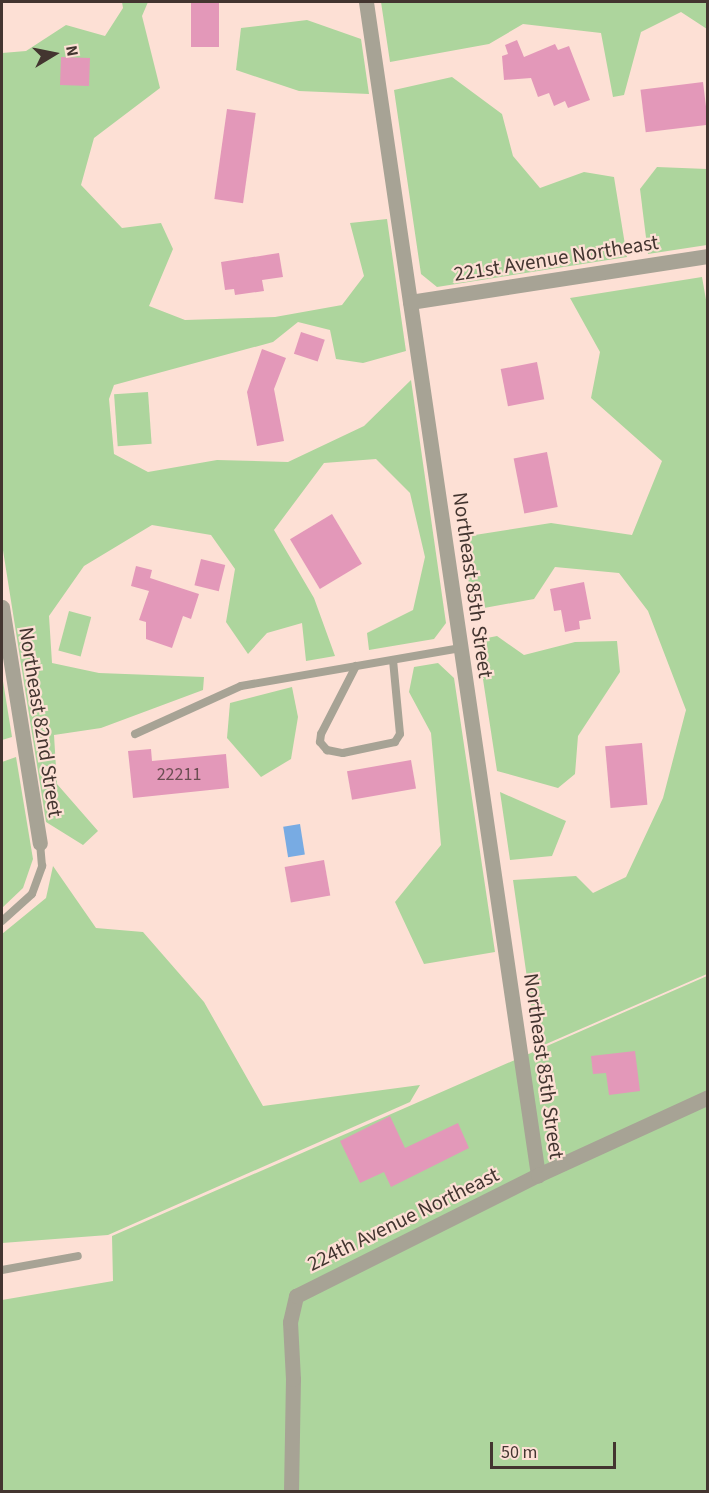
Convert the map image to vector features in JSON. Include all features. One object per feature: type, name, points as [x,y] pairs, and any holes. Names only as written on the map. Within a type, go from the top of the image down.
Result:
[{"type":"street","name":"Northeast 85th Street","points":[[366,2],[538,1175]]},
{"type":"street","name":"221st Avenue Northeast","points":[[410,302],[708,256]]},
{"type":"street","name":"Northeast 82nd Street","points":[[2,607],[40,843]]},
{"type":"street","name":"224th Avenue Northeast","points":[[291,1491],[293,1379],[290,1322],[296,1296],[538,1175],[708,1097]]},
{"type":"lane","points":[[135,734],[241,686],[461,648]]},
{"type":"lane","points":[[356,666],[321,734],[320,742],[327,750],[343,753],[395,742],[400,734],[393,660]]},
{"type":"lane","points":[[2,921],[32,894],[42,866],[40,843]]},
{"type":"lane","points":[[2,1270],[78,1256]]},
{"type":"green space","points":[[122,2],[148,2],[142,16],[160,88],[94,138],[81,185],[122,228],[161,223],[173,249],[149,306],[185,320],[275,317],[342,305],[364,276],[350,223],[387,219],[406,351],[363,363],[336,359],[330,330],[298,322],[273,342],[114,385],[109,399],[114,454],[148,472],[217,460],[288,462],[364,426],[411,380],[446,623],[434,639],[369,650],[367,633],[413,610],[425,557],[410,493],[376,459],[324,463],[274,530],[314,598],[335,656],[306,661],[302,623],[267,633],[248,654],[226,622],[235,569],[211,535],[152,525],[84,566],[49,616],[52,663],[99,673],[204,677],[203,690],[101,728],[54,735],[57,784],[98,831],[83,845],[46,822],[2,544],[2,53],[26,51],[66,25],[105,36],[123,8]]},
{"type":"green space","points":[[381,2],[707,2],[707,29],[681,12],[641,32],[624,95],[613,97],[601,33],[523,24],[489,44],[390,62]]},
{"type":"green space","points":[[307,20],[361,39],[369,94],[299,91],[236,70],[241,28]]},
{"type":"green space","points":[[452,77],[502,114],[513,156],[540,188],[584,172],[614,177],[627,257],[437,287],[421,274],[394,90]]},
{"type":"green space","points":[[657,167],[707,169],[707,245],[648,254],[640,189]]},
{"type":"green space","points":[[702,277],[708,311],[707,974],[537,1048],[513,880],[576,876],[593,893],[626,877],[663,798],[686,710],[648,611],[619,573],[555,567],[534,599],[473,610],[462,537],[551,523],[632,535],[662,461],[591,398],[600,352],[570,298]]},
{"type":"green space","points":[[148,392],[152,444],[118,446],[114,394]]},
{"type":"green space","points":[[69,611],[91,617],[81,657],[58,651]]},
{"type":"green space","points":[[497,636],[524,655],[575,642],[617,641],[620,672],[578,736],[575,774],[558,788],[497,771],[477,640]]},
{"type":"green space","points":[[438,663],[454,678],[495,952],[424,964],[395,902],[441,845],[431,733],[409,692],[414,667]]},
{"type":"green space","points":[[2,675],[12,737],[2,740]]},
{"type":"green space","points":[[292,687],[298,717],[291,759],[261,777],[227,738],[230,703]]},
{"type":"green space","points":[[16,757],[33,859],[23,888],[2,908],[2,762]]},
{"type":"green space","points":[[500,792],[566,821],[552,856],[510,860]]},
{"type":"green space","points":[[53,866],[96,928],[143,932],[204,1002],[263,1106],[420,1085],[410,1102],[108,1235],[2,1243],[2,934],[46,898]]},
{"type":"green space","points":[[707,976],[707,1491],[2,1492],[2,1300],[113,1281],[112,1236]]},
{"type":"water","points":[[300,824],[305,855],[288,857],[283,827]]},
{"type":"building","points":[[191,2],[219,2],[219,47],[191,47]]},
{"type":"building","points":[[517,40],[524,57],[555,44],[558,50],[569,46],[590,100],[568,108],[565,101],[554,106],[549,93],[538,97],[531,78],[504,80],[502,56],[508,54],[505,45]]},
{"type":"building","points":[[61,57],[90,58],[89,86],[60,85]]},
{"type":"building","points":[[703,82],[708,125],[646,132],[640,90]]},
{"type":"building","points":[[227,109],[256,113],[243,203],[214,199]]},
{"type":"building","points":[[279,253],[283,277],[262,280],[264,291],[235,295],[234,289],[225,290],[221,262]]},
{"type":"building","points":[[301,332],[325,340],[318,362],[294,354]]},
{"type":"building","points":[[262,349],[286,358],[274,389],[284,441],[257,446],[247,392]]},
{"type":"building","points":[[537,362],[544,399],[508,406],[501,369]]},
{"type":"building","points":[[547,452],[558,507],[524,513],[514,458]]},
{"type":"building","points":[[332,514],[362,564],[320,589],[290,539]]},
{"type":"building","points":[[201,559],[225,565],[219,591],[194,585]]},
{"type":"building","points":[[136,566],[152,570],[150,578],[199,594],[191,619],[183,616],[172,648],[146,639],[146,622],[139,620],[149,591],[131,586]]},
{"type":"building","points":[[584,582],[591,619],[579,621],[580,629],[565,632],[561,610],[554,611],[550,589]]},
{"type":"building","points":[[642,743],[647,805],[611,808],[605,746]]},
{"type":"building","points":[[151,749],[152,761],[226,754],[229,788],[133,798],[128,751]]},
{"type":"building","points":[[411,760],[416,789],[352,800],[347,771]]},
{"type":"building","points":[[324,860],[330,895],[291,902],[285,867]]},
{"type":"building","points":[[635,1051],[640,1091],[609,1095],[606,1073],[593,1074],[591,1056]]},
{"type":"building","points":[[390,1116],[405,1148],[458,1123],[469,1148],[391,1187],[384,1172],[360,1183],[340,1141]]}]
